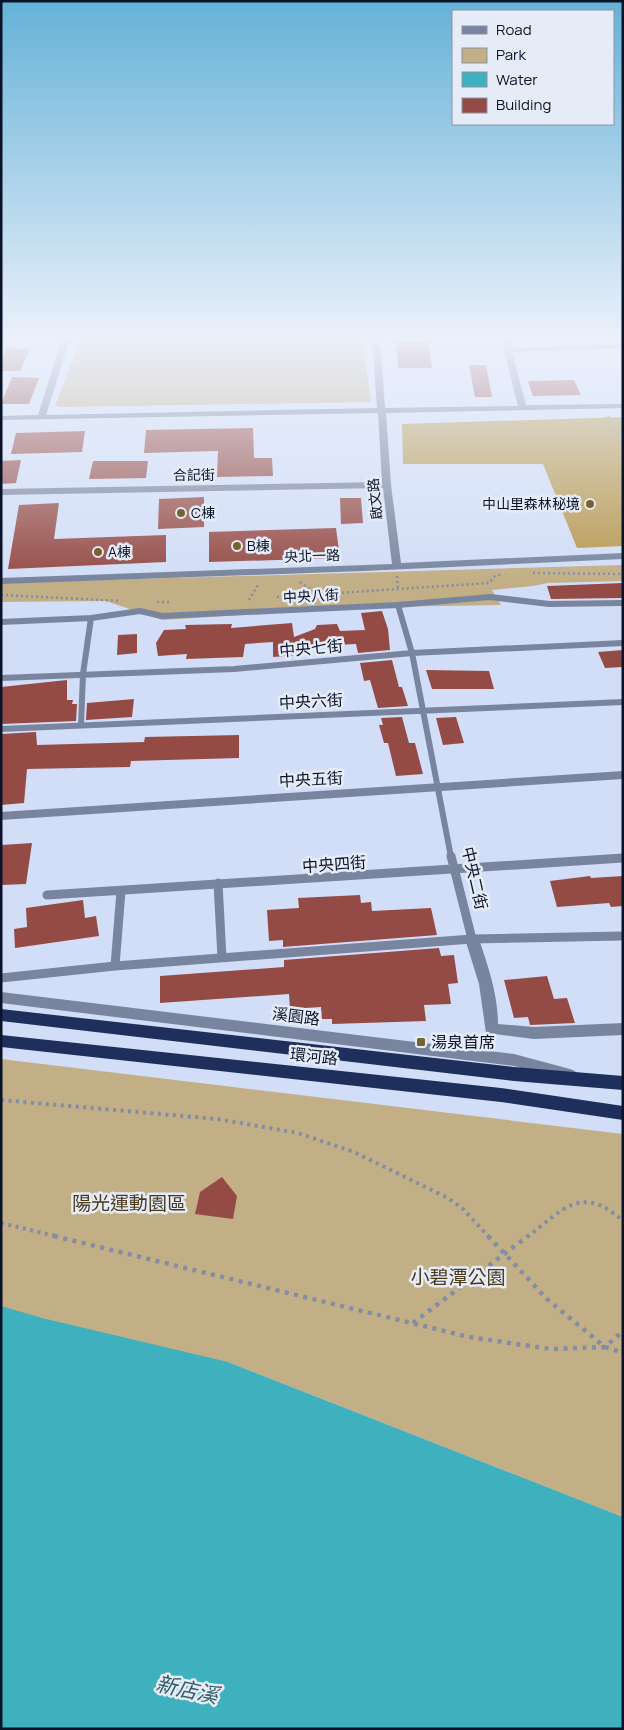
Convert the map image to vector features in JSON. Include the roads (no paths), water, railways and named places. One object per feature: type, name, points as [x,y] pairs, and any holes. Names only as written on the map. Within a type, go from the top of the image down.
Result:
[{"type":"highway","name":"環河路","points":[[1,1015],[514,1074],[585,1078],[623,1083]]},
{"type":"highway","name":"環河路","points":[[1,1041],[492,1094],[623,1113]]},
{"type":"street","name":"啟文路","points":[[382,420],[397,570]]},
{"type":"street","name":"合記街","points":[[1,492],[387,485]]},
{"type":"street","name":"央北一路","points":[[1,580],[397,570],[623,556]]},
{"type":"street","name":"中央五街","points":[[1,816],[623,775]]},
{"type":"street","name":"中央二街","points":[[472,939],[482,970],[492,1018],[491,1029],[534,1033],[623,1029]]},
{"type":"street","name":"溪園路","points":[[1,998],[514,1060],[585,1078]]},
{"type":"lane","name":"中央八街","points":[[1,622],[90,618],[140,611],[162,616],[398,605],[490,597],[549,604],[623,603]]},
{"type":"lane","name":"中央二街","points":[[398,605],[412,653],[453,868],[472,939]]},
{"type":"lane","points":[[81,725],[83,674],[90,618]]},
{"type":"lane","name":"中央七街","points":[[1,678],[234,669],[412,653],[623,643]]},
{"type":"lane","name":"中央六街","points":[[1,729],[623,702]]},
{"type":"lane","name":"中央四街","points":[[47,895],[218,883],[317,880],[453,868],[623,858]]},
{"type":"lane","points":[[218,883],[222,958]]},
{"type":"lane","points":[[115,966],[121,891]]},
{"type":"lane","points":[[1,978],[115,966],[472,939],[623,936]]},
{"type":"water","name":"新店溪","points":[[1,1306],[42,1318],[228,1362],[623,1517],[623,1729],[1,1729]]},
{"type":"place","name":"中山里森林秘境","points":[[590,504]]},
{"type":"place","name":"C棟","points":[[181,513]]},
{"type":"place","name":"B棟","points":[[237,546]]},
{"type":"place","name":"A棟","points":[[98,552]]},
{"type":"place","name":"湯泉首席","points":[[421,1042]]},
{"type":"park label","name":"陽光運動園區","points":[[129,1203]]},
{"type":"park label","name":"小碧潭公園","points":[[458,1277]]}]
